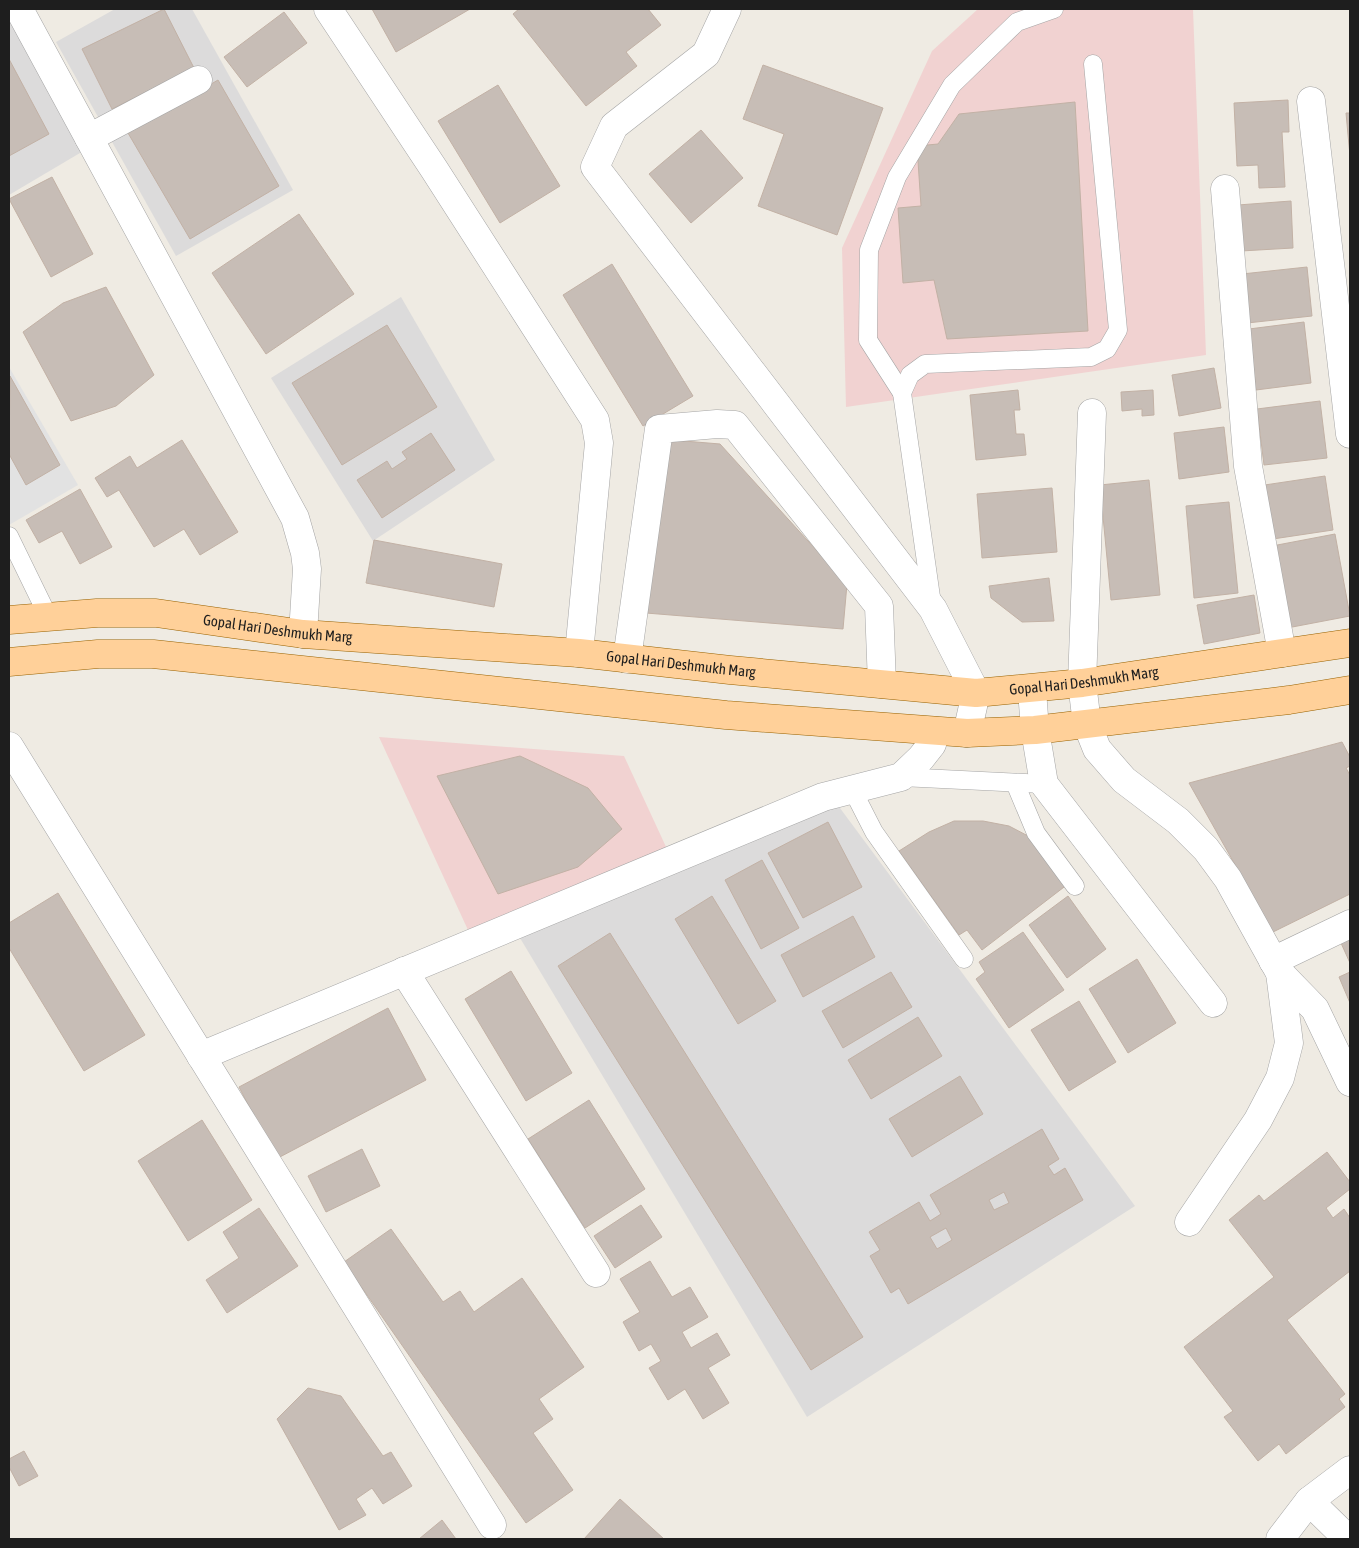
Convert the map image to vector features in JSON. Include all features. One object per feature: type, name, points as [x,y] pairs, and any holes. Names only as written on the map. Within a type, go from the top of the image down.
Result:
[{"type":"main road","name":"Gopal Hari Deshmukh Marg","points":[[9,620],[48,616],[156,613],[303,634],[579,654],[976,693],[1032,690],[1350,643]]},
{"type":"main road","points":[[9,662],[98,654],[153,654],[726,714],[966,733],[1035,730],[1288,700],[1350,690]]},
{"type":"street","points":[[19,9],[295,518],[305,553],[307,568],[303,634]]},
{"type":"street","points":[[328,9],[595,420],[599,443],[579,654]]},
{"type":"street","points":[[726,9],[706,54],[614,126],[595,167],[933,609],[976,693],[966,733]]},
{"type":"street","points":[[89,138],[198,80]]},
{"type":"street","points":[[1311,101],[1350,434]]},
{"type":"street","points":[[1225,189],[1248,466],[1282,652]]},
{"type":"street","points":[[1092,413],[1082,683],[1087,724],[1097,749],[1124,780],[1178,820],[1206,849],[1228,879],[1277,967],[1315,1009],[1350,1082]]},
{"type":"street","points":[[627,659],[659,429],[716,424],[735,425],[880,606],[882,684]]},
{"type":"street","points":[[1032,690],[1035,730],[1044,784],[1213,1003]]},
{"type":"street","points":[[201,1056],[823,797],[901,777],[922,758],[932,744],[936,731]]},
{"type":"street","points":[[9,746],[492,1525]]},
{"type":"street","points":[[1277,967],[1350,924]]},
{"type":"street","points":[[1189,1222],[1258,1120],[1280,1078],[1290,1043],[1277,967]]},
{"type":"street","points":[[404,971],[596,1273]]},
{"type":"street","points":[[1280,1539],[1309,1501],[1350,1470]]},
{"type":"street","points":[[1309,1501],[1348,1539]]},
{"type":"lane","points":[[933,609],[902,393],[868,340],[869,250],[896,177],[952,85],[1017,22],[1054,9]]},
{"type":"lane","points":[[902,393],[910,375],[925,364],[1091,357],[1107,349],[1118,330],[1093,64]]},
{"type":"lane","points":[[9,536],[48,616]]},
{"type":"lane","points":[[901,777],[1044,784]]},
{"type":"lane","points":[[1015,783],[1036,833],[1075,886]]},
{"type":"lane","points":[[852,790],[874,832],[964,960]]},
{"type":"shaded area","points":[[115,9],[192,9],[293,190],[176,256],[56,42]]},
{"type":"shaded area","points":[[978,9],[1193,9],[1206,355],[846,407],[842,248],[932,51]]},
{"type":"shaded area","points":[[14,18],[85,150],[9,195],[9,21]]},
{"type":"shaded area","points":[[401,297],[495,460],[373,541],[271,378]]},
{"type":"shaded area","points":[[9,367],[78,485],[9,525]]},
{"type":"shaded area","points":[[379,737],[624,756],[667,849],[468,930]]},
{"type":"shaded area","points":[[834,800],[1135,1206],[807,1417],[517,933]]},
{"type":"building","points":[[164,9],[194,68],[112,109],[82,49]]},
{"type":"building","points":[[372,9],[470,9],[396,52]]},
{"type":"building","points":[[519,9],[648,9],[661,25],[626,52],[637,66],[586,106],[513,14]]},
{"type":"building","points":[[284,12],[307,43],[247,87],[224,57]]},
{"type":"building","points":[[9,59],[49,134],[9,156]]},
{"type":"building","points":[[763,65],[883,108],[837,235],[758,206],[784,134],[743,119]]},
{"type":"building","points":[[218,80],[279,186],[190,239],[128,133]]},
{"type":"building","points":[[498,85],[560,186],[500,223],[438,121]]},
{"type":"building","points":[[1288,100],[1289,132],[1282,132],[1285,187],[1259,188],[1258,165],[1237,166],[1234,103]]},
{"type":"building","points":[[1075,102],[1088,331],[947,339],[934,280],[903,283],[898,208],[921,206],[917,146],[938,144],[959,114]]},
{"type":"building","points":[[1346,113],[1350,113],[1350,156]]},
{"type":"building","points":[[701,130],[743,178],[691,223],[649,174]]},
{"type":"building","points":[[52,177],[93,254],[51,277],[9,199]]},
{"type":"building","points":[[1291,201],[1293,248],[1241,251],[1238,205]]},
{"type":"building","points":[[299,214],[354,294],[266,354],[212,273]]},
{"type":"building","points":[[612,264],[693,396],[643,426],[563,295]]},
{"type":"building","points":[[1307,267],[1312,316],[1247,323],[1242,274]]},
{"type":"building","points":[[106,287],[154,375],[116,406],[71,421],[23,332],[63,303]]},
{"type":"building","points":[[1304,322],[1311,383],[1256,390],[1249,329]]},
{"type":"building","points":[[387,325],[437,407],[342,465],[292,383]]},
{"type":"building","points":[[1214,368],[1221,408],[1179,416],[1172,375]]},
{"type":"building","points":[[10,376],[60,465],[26,485],[9,454]]},
{"type":"building","points":[[1018,390],[1020,410],[1014,410],[1016,434],[1024,434],[1026,455],[976,460],[970,395]]},
{"type":"building","points":[[1153,390],[1154,415],[1142,416],[1142,409],[1122,411],[1121,392]]},
{"type":"building","points":[[1320,401],[1327,458],[1264,465],[1257,409]]},
{"type":"building","points":[[1224,427],[1229,472],[1179,479],[1174,433]]},
{"type":"building","points":[[431,433],[455,470],[382,518],[357,480],[387,461],[392,469],[407,459],[402,452]]},
{"type":"building","points":[[660,439],[720,444],[847,584],[843,629],[646,613]]},
{"type":"building","points":[[182,440],[238,532],[200,555],[184,529],[154,547],[119,490],[107,497],[95,478],[130,456],[137,468]]},
{"type":"building","points":[[1325,476],[1333,530],[1266,540],[1258,486]]},
{"type":"building","points":[[1149,480],[1160,595],[1111,600],[1100,485]]},
{"type":"building","points":[[1052,488],[1057,552],[982,558],[977,494]]},
{"type":"building","points":[[80,489],[112,547],[80,564],[62,531],[39,543],[26,520]]},
{"type":"building","points":[[1229,502],[1238,593],[1194,598],[1186,506]]},
{"type":"building","points":[[1335,534],[1350,616],[1287,628],[1272,546]]},
{"type":"building","points":[[374,540],[502,564],[494,607],[366,583]]},
{"type":"building","points":[[1049,578],[1054,621],[1022,622],[991,598],[989,586]]},
{"type":"building","points":[[1254,595],[1260,633],[1204,644],[1197,605]]},
{"type":"building","points":[[1342,742],[1350,757],[1350,766],[1346,768],[1350,775],[1350,894],[1273,932],[1189,783]]},
{"type":"building","points":[[520,756],[588,788],[622,829],[578,867],[498,894],[437,776]]},
{"type":"building","points":[[954,821],[983,821],[1009,826],[1030,837],[1068,884],[982,950],[967,930],[959,935],[899,851],[929,832]]},
{"type":"building","points":[[828,822],[862,887],[803,918],[768,853]]},
{"type":"building","points":[[762,860],[799,928],[761,949],[725,880]]},
{"type":"building","points":[[58,893],[145,1035],[84,1071],[9,948],[9,923]]},
{"type":"building","points":[[712,896],[776,1001],[738,1024],[675,919]]},
{"type":"building","points":[[1068,896],[1106,949],[1067,978],[1029,925]]},
{"type":"building","points":[[853,916],[875,957],[803,997],[781,955]]},
{"type":"building","points":[[1023,932],[1064,990],[1009,1028],[976,979],[985,972],[979,962]]},
{"type":"building","points":[[610,933],[863,1337],[811,1370],[558,966]]},
{"type":"building","points":[[1350,939],[1350,963],[1341,943]]},
{"type":"building","points":[[1137,959],[1176,1023],[1128,1053],[1089,989]]},
{"type":"building","points":[[511,971],[572,1073],[526,1101],[465,999]]},
{"type":"building","points":[[891,972],[912,1007],[843,1048],[822,1011]]},
{"type":"building","points":[[1350,972],[1350,1003],[1339,977]]},
{"type":"building","points":[[1079,1001],[1116,1062],[1069,1091],[1031,1030]]},
{"type":"building","points":[[388,1008],[426,1080],[276,1159],[239,1087]]},
{"type":"building","points":[[918,1017],[942,1056],[871,1099],[848,1060]]},
{"type":"building","points":[[960,1076],[983,1114],[912,1157],[889,1119]]},
{"type":"building","points":[[589,1100],[645,1189],[585,1228],[528,1139]]},
{"type":"building","points":[[202,1120],[252,1200],[188,1241],[138,1161]]},
{"type":"building","points":[[1042,1129],[1059,1159],[1048,1166],[1054,1175],[1065,1168],[1083,1200],[908,1304],[899,1288],[891,1293],[870,1256],[880,1250],[869,1232],[919,1202],[930,1221],[941,1214],[930,1195]],"holes":[[[1004,1192],[1009,1203],[994,1210],[989,1200]],[[946,1228],[952,1240],[937,1249],[930,1237]]]},
{"type":"building","points":[[362,1149],[380,1186],[326,1212],[308,1176]]},
{"type":"building","points":[[1327,1152],[1350,1182],[1350,1189],[1326,1208],[1333,1218],[1344,1209],[1350,1218],[1350,1271],[1287,1320],[1345,1394],[1339,1399],[1345,1407],[1286,1454],[1279,1444],[1258,1461],[1224,1417],[1233,1411],[1184,1347],[1274,1277],[1229,1220],[1259,1195],[1264,1201]]},
{"type":"building","points":[[641,1205],[662,1237],[615,1268],[594,1236]]},
{"type":"building","points":[[259,1208],[298,1266],[227,1313],[206,1280],[239,1258],[223,1232]]},
{"type":"building","points":[[391,1229],[443,1302],[460,1291],[474,1312],[522,1278],[584,1367],[539,1399],[553,1419],[533,1433],[573,1490],[526,1523],[344,1262]]},
{"type":"building","points":[[650,1261],[672,1297],[690,1287],[708,1317],[682,1332],[691,1348],[717,1333],[730,1355],[708,1368],[729,1403],[703,1419],[685,1389],[668,1400],[649,1368],[661,1361],[651,1344],[639,1351],[623,1322],[640,1312],[620,1279]]},
{"type":"building","points":[[308,1388],[341,1396],[383,1456],[391,1452],[412,1486],[383,1504],[372,1488],[356,1499],[366,1515],[339,1530],[277,1419]]},
{"type":"building","points":[[24,1451],[38,1476],[19,1486],[9,1467],[9,1459]]},
{"type":"building","points":[[620,1499],[664,1539],[584,1539]]},
{"type":"building","points":[[442,1520],[456,1539],[419,1539]]}]
